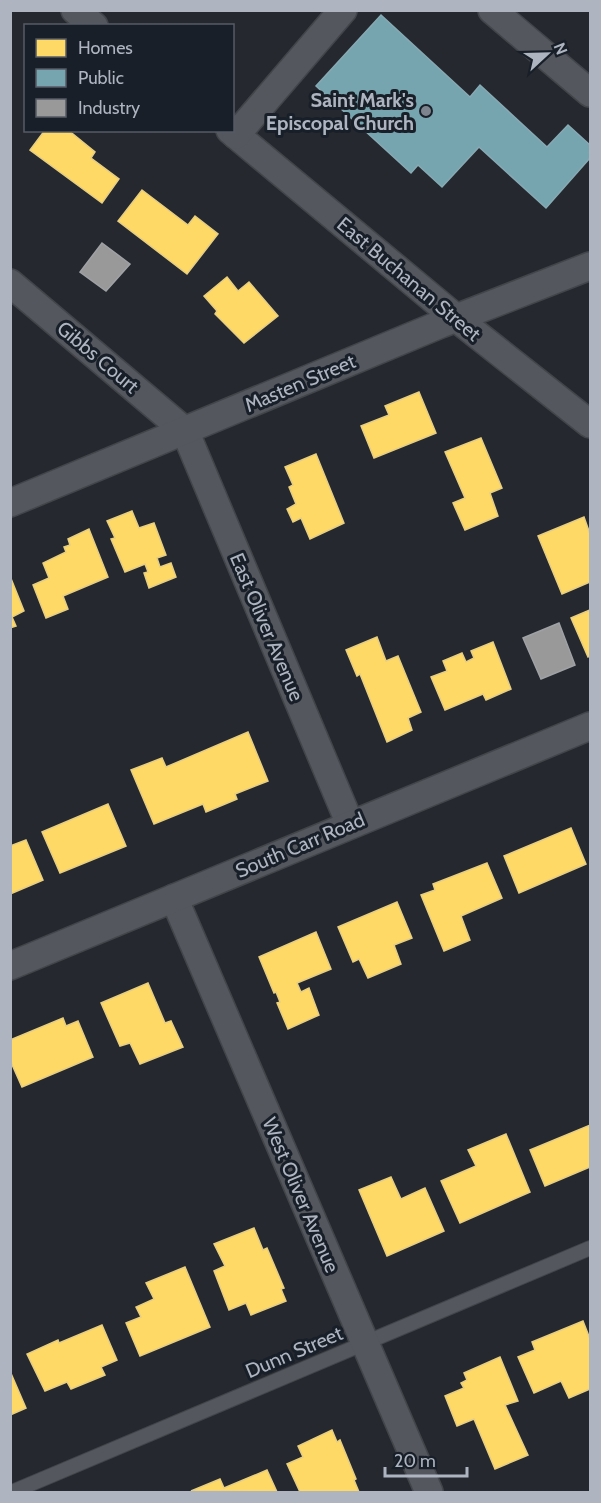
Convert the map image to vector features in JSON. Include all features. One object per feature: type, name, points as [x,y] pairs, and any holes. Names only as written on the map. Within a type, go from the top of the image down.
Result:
[{"type":"street","points":[[75,10],[92,24]]},
{"type":"street","points":[[234,132],[343,10]]},
{"type":"street","points":[[492,10],[591,93]]},
{"type":"street","name":"East Buchanan Street","points":[[233,133],[456,318],[591,424]]},
{"type":"street","name":"Masten Street","points":[[10,503],[456,318],[591,266]]},
{"type":"street","name":"Gibbs Court","points":[[10,284],[185,431]]},
{"type":"street","name":"East Oliver Avenue","points":[[185,431],[350,824]]},
{"type":"street","name":"South Carr Road","points":[[10,966],[591,726]]},
{"type":"street","name":"West Oliver Avenue","points":[[174,898],[429,1492]]},
{"type":"lane","name":"Dunn Street","points":[[12,1492],[591,1248]]},
{"type":"building: Homes","points":[[44,132],[70,132],[95,152],[91,158],[119,179],[102,203],[30,150]]},
{"type":"building: Homes","points":[[142,190],[188,225],[195,216],[218,234],[187,274],[118,221]]},
{"type":"building: Homes","points":[[227,277],[238,291],[249,282],[278,316],[244,343],[215,314],[217,311],[204,296]]},
{"type":"building: Homes","points":[[419,392],[436,433],[374,458],[361,426],[389,415],[385,406]]},
{"type":"building: Homes","points":[[481,438],[502,488],[490,493],[498,516],[465,530],[453,503],[465,498],[445,452]]},
{"type":"building: Homes","points":[[316,454],[344,523],[310,539],[301,518],[293,522],[287,509],[296,504],[289,487],[293,485],[285,467]]},
{"type":"building: Homes","points":[[132,511],[139,528],[154,523],[166,555],[157,558],[160,567],[171,563],[176,577],[149,588],[144,573],[148,572],[145,564],[125,572],[111,539],[115,538],[107,521]]},
{"type":"building: Homes","points":[[584,517],[590,534],[590,582],[562,594],[538,536]]},
{"type":"building: Homes","points":[[89,529],[108,577],[63,596],[68,609],[46,618],[33,585],[49,578],[43,563],[66,552],[64,547],[70,545],[68,539]]},
{"type":"building: Homes","points":[[10,576],[24,611],[12,617],[16,626],[10,628]]},
{"type":"building: Homes","points":[[590,610],[590,656],[588,657],[571,618]]},
{"type":"building: Homes","points":[[377,637],[386,661],[398,656],[421,712],[408,718],[412,730],[387,742],[360,674],[357,676],[346,650]]},
{"type":"building: Homes","points":[[493,642],[511,689],[486,700],[483,694],[445,710],[431,677],[447,671],[443,661],[462,653],[466,662],[474,658],[471,651]]},
{"type":"building: Homes","points":[[248,732],[268,781],[235,794],[237,799],[206,812],[203,804],[154,824],[131,770],[162,758],[166,767]]},
{"type":"building: Homes","points":[[108,804],[126,846],[60,873],[42,832]]},
{"type":"building: Homes","points":[[571,828],[586,864],[519,893],[504,856]]},
{"type":"building: Homes","points":[[26,840],[43,880],[10,894],[10,846]]},
{"type":"building: Homes","points":[[487,863],[502,898],[461,916],[470,940],[444,951],[421,895],[435,890],[433,884]]},
{"type":"building: Homes","points":[[397,902],[412,938],[394,945],[401,964],[368,978],[359,959],[353,962],[338,927]]},
{"type":"building: Homes","points":[[316,932],[331,969],[297,983],[301,992],[309,988],[319,1015],[288,1029],[277,1003],[280,1002],[276,992],[274,993],[259,957]]},
{"type":"building: Homes","points":[[148,983],[165,1023],[171,1021],[183,1047],[140,1064],[130,1043],[120,1046],[101,1003]]},
{"type":"building: Homes","points":[[63,1018],[66,1026],[78,1021],[93,1057],[22,1087],[10,1060],[10,1040]]},
{"type":"building: Homes","points":[[590,1125],[590,1167],[545,1186],[530,1150]]},
{"type":"building: Homes","points":[[506,1134],[530,1192],[460,1223],[441,1181],[476,1166],[468,1150]]},
{"type":"building: Homes","points":[[391,1177],[401,1199],[425,1188],[444,1231],[387,1256],[359,1190]]},
{"type":"building: Homes","points":[[254,1228],[263,1250],[267,1248],[284,1288],[281,1289],[286,1301],[251,1315],[246,1303],[229,1310],[214,1271],[225,1266],[214,1244]]},
{"type":"building: Homes","points":[[185,1267],[210,1327],[140,1356],[126,1323],[141,1317],[136,1307],[154,1299],[146,1283]]},
{"type":"building: Homes","points":[[583,1321],[590,1339],[590,1389],[569,1398],[561,1381],[534,1393],[518,1357],[535,1350],[532,1342]]},
{"type":"building: Homes","points":[[102,1325],[117,1360],[101,1367],[105,1375],[71,1389],[67,1382],[45,1391],[27,1354],[58,1340],[59,1343]]},
{"type":"building: Homes","points":[[500,1357],[518,1401],[505,1405],[528,1455],[495,1469],[474,1419],[457,1426],[445,1396],[464,1388],[461,1383],[467,1380],[464,1373]]},
{"type":"building: Homes","points":[[10,1371],[26,1408],[10,1415]]},
{"type":"building: Homes","points":[[332,1430],[337,1442],[340,1440],[359,1492],[300,1492],[287,1464],[303,1457],[298,1446]]},
{"type":"building: Homes","points":[[267,1470],[277,1492],[191,1491],[220,1479],[224,1488]]},
{"type":"building: Public","name":"Saint Mark's Episcopal Church","points":[[381,15],[470,97],[480,85],[547,147],[568,125],[590,145],[590,158],[546,208],[479,147],[442,187],[418,165],[411,173],[316,86]]},
{"type":"building: Industry","points":[[102,243],[130,264],[106,291],[80,272]]},
{"type":"building: Industry","points":[[559,623],[575,665],[541,679],[523,638]]},
{"type":"place","name":"Saint Mark's Episcopal Church","points":[[426,111]]}]
